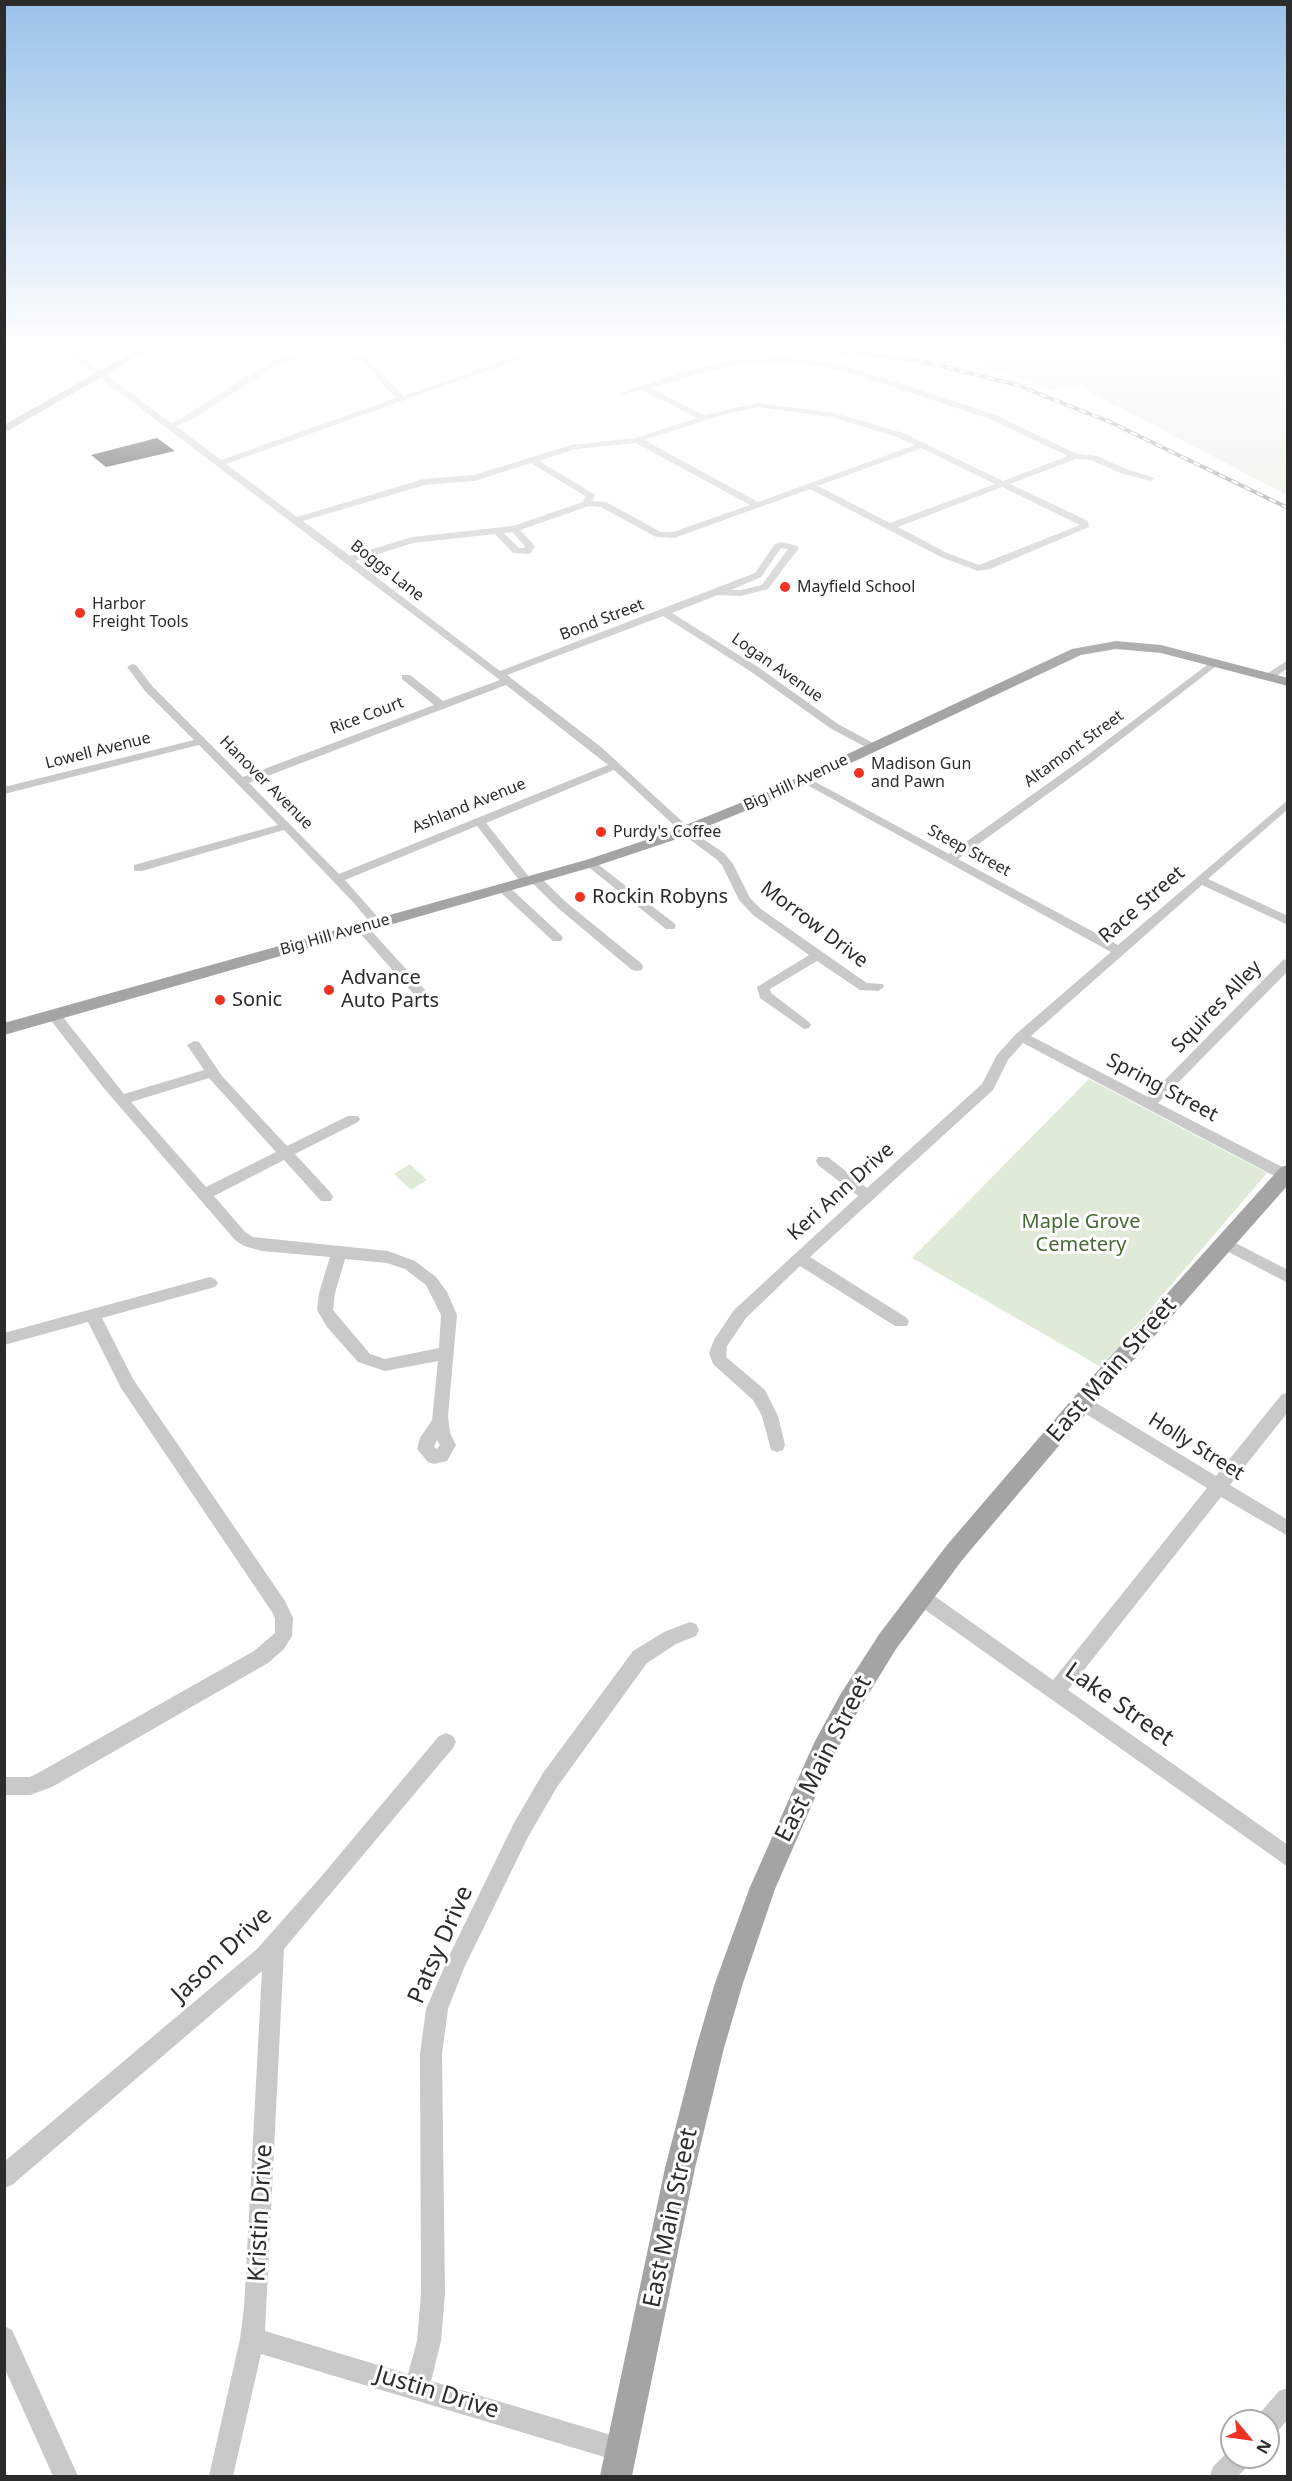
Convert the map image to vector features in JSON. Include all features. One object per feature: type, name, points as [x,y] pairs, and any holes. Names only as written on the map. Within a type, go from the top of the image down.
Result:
[{"type":"main road","name":"Big Hill Avenue","points":[[4,1029],[503,888],[688,830],[804,780],[1058,659],[1093,648],[1130,645],[1161,649],[1287,682]]},
{"type":"main road","name":"East Main Street","points":[[616,2476],[698,2091],[743,1940],[779,1847],[823,1751],[866,1674],[920,1596],[998,1499],[1286,1173]]},
{"type":"street","name":"Boggs Lane","points":[[217,461],[591,744],[688,830]]},
{"type":"street","points":[[220,463],[226,461]]},
{"type":"street","points":[[296,520],[424,482],[475,478],[530,461]]},
{"type":"street","points":[[533,461],[589,500],[603,504],[653,533],[665,536],[685,532],[878,461]]},
{"type":"street","points":[[675,461],[757,505]]},
{"type":"street","points":[[810,485],[944,555],[978,568],[987,567],[1084,527],[1082,521],[956,461]]},
{"type":"street","points":[[892,526],[1062,461]]},
{"type":"street","points":[[1100,461],[1123,471],[1150,478]]},
{"type":"street","points":[[348,560],[406,542],[514,529],[589,500]]},
{"type":"street","points":[[499,532],[516,551],[528,551],[531,546],[514,529]]},
{"type":"street","points":[[339,553],[394,537],[447,537]]},
{"type":"street","name":"Bond Street","points":[[502,678],[758,575],[778,546],[794,548],[765,587],[741,593],[717,592]]},
{"type":"street","name":"Logan Avenue","points":[[664,612],[754,669],[834,726],[873,747]]},
{"type":"street","name":"Altamont Street","points":[[950,859],[1085,762],[1215,662]]},
{"type":"street","points":[[1269,677],[1287,663]]},
{"type":"street","name":"Hanover Avenue","points":[[132,667],[145,685],[200,742],[337,879],[369,925],[431,1005]]},
{"type":"street","points":[[406,677],[441,705]]},
{"type":"street","name":"Rice Court","points":[[240,782],[441,705],[502,678]]},
{"type":"street","name":"Lowell Avenue","points":[[4,791],[200,742]]},
{"type":"street","name":"Ashland Avenue","points":[[337,879],[615,765]]},
{"type":"street","name":"Steep Street","points":[[804,780],[1119,951]]},
{"type":"street","name":"Race Street","points":[[1021,1037],[1287,803]]},
{"type":"street","points":[[477,820],[530,880],[637,967]]},
{"type":"street","points":[[138,868],[286,826]]},
{"type":"street","name":"Morrow Drive","points":[[688,830],[723,860],[748,904],[865,987],[878,987]]},
{"type":"street","points":[[591,862],[670,926]]},
{"type":"street","points":[[1200,880],[1287,921]]},
{"type":"street","points":[[503,888],[557,938]]},
{"type":"street","points":[[804,1025],[765,995],[763,987],[818,955]]},
{"type":"street","name":"Squires Alley","points":[[1150,1103],[1287,963]]},
{"type":"street","points":[[54,1015],[121,1100],[203,1195],[249,1242],[398,1260],[422,1273],[431,1281],[439,1292],[448,1315],[447,1353],[440,1422]]},
{"type":"street","name":"Spring Street","points":[[1021,1037],[1286,1173]]},
{"type":"street","name":"Keri Ann Drive","points":[[777,1445],[766,1405],[759,1395],[719,1360],[717,1353],[720,1344],[749,1304],[988,1087],[1002,1058],[1021,1037]]},
{"type":"street","points":[[194,1045],[212,1072],[326,1197]]},
{"type":"street","points":[[121,1100],[212,1072]]},
{"type":"street","points":[[203,1195],[353,1119]]},
{"type":"street","points":[[823,1161],[868,1196]]},
{"type":"street","points":[[1224,1243],[1287,1277]]},
{"type":"street","points":[[339,1253],[325,1299],[325,1310],[333,1323],[364,1358],[385,1365],[447,1353]]},
{"type":"street","points":[[799,1258],[901,1322]]},
{"type":"street","points":[[4,1339],[210,1283]]},
{"type":"street","points":[[4,1786],[30,1786],[45,1780],[261,1657],[284,1636],[285,1628],[279,1607],[127,1383],[93,1316]]},
{"type":"street","points":[[1055,1692],[1287,1399]]},
{"type":"street","name":"Holly Street","points":[[1082,1403],[1219,1485],[1287,1529]]},
{"type":"street","name":"Lake Street","points":[[920,1596],[1287,1857]]},
{"type":"street","name":"Patsy Drive","points":[[417,2387],[429,2341],[433,2294],[430,2054],[437,2009],[457,1961],[521,1830],[550,1780],[640,1657],[670,1638],[690,1630]]},
{"type":"street","name":"Jason Drive","points":[[4,2177],[241,1977],[274,1945],[446,1742]]},
{"type":"street","name":"Kristin Drive","points":[[221,2476],[252,2339],[256,2308],[274,1945]]},
{"type":"street","points":[[4,2338],[66,2476]]},
{"type":"street","name":"Justin Drive","points":[[252,2339],[621,2450]]},
{"type":"green space","points":[[1221,461],[1287,461],[1287,495]]},
{"type":"green space","name":"Maple Grove Cemetery","points":[[1089,1079],[1267,1173],[1101,1367],[912,1258]]},
{"type":"green space","points":[[410,1164],[427,1180],[411,1190],[394,1174]]},
{"type":"building","points":[[98,461],[133,461],[106,467]]},
{"type":"railway","points":[[1190,461],[1288,508]]},
{"type":"place","name":"Mayfield School","points":[[785,587]]},
{"type":"place","name":"Harbor Freight Tools","points":[[80,613]]},
{"type":"place","name":"Madison Gun and Pawn","points":[[859,773]]},
{"type":"place","name":"Purdy's Coffee","points":[[601,832]]},
{"type":"place","name":"Rockin Robyns","points":[[580,897]]},
{"type":"place","name":"Advance Auto Parts","points":[[329,990]]},
{"type":"place","name":"Sonic","points":[[220,1000]]}]
